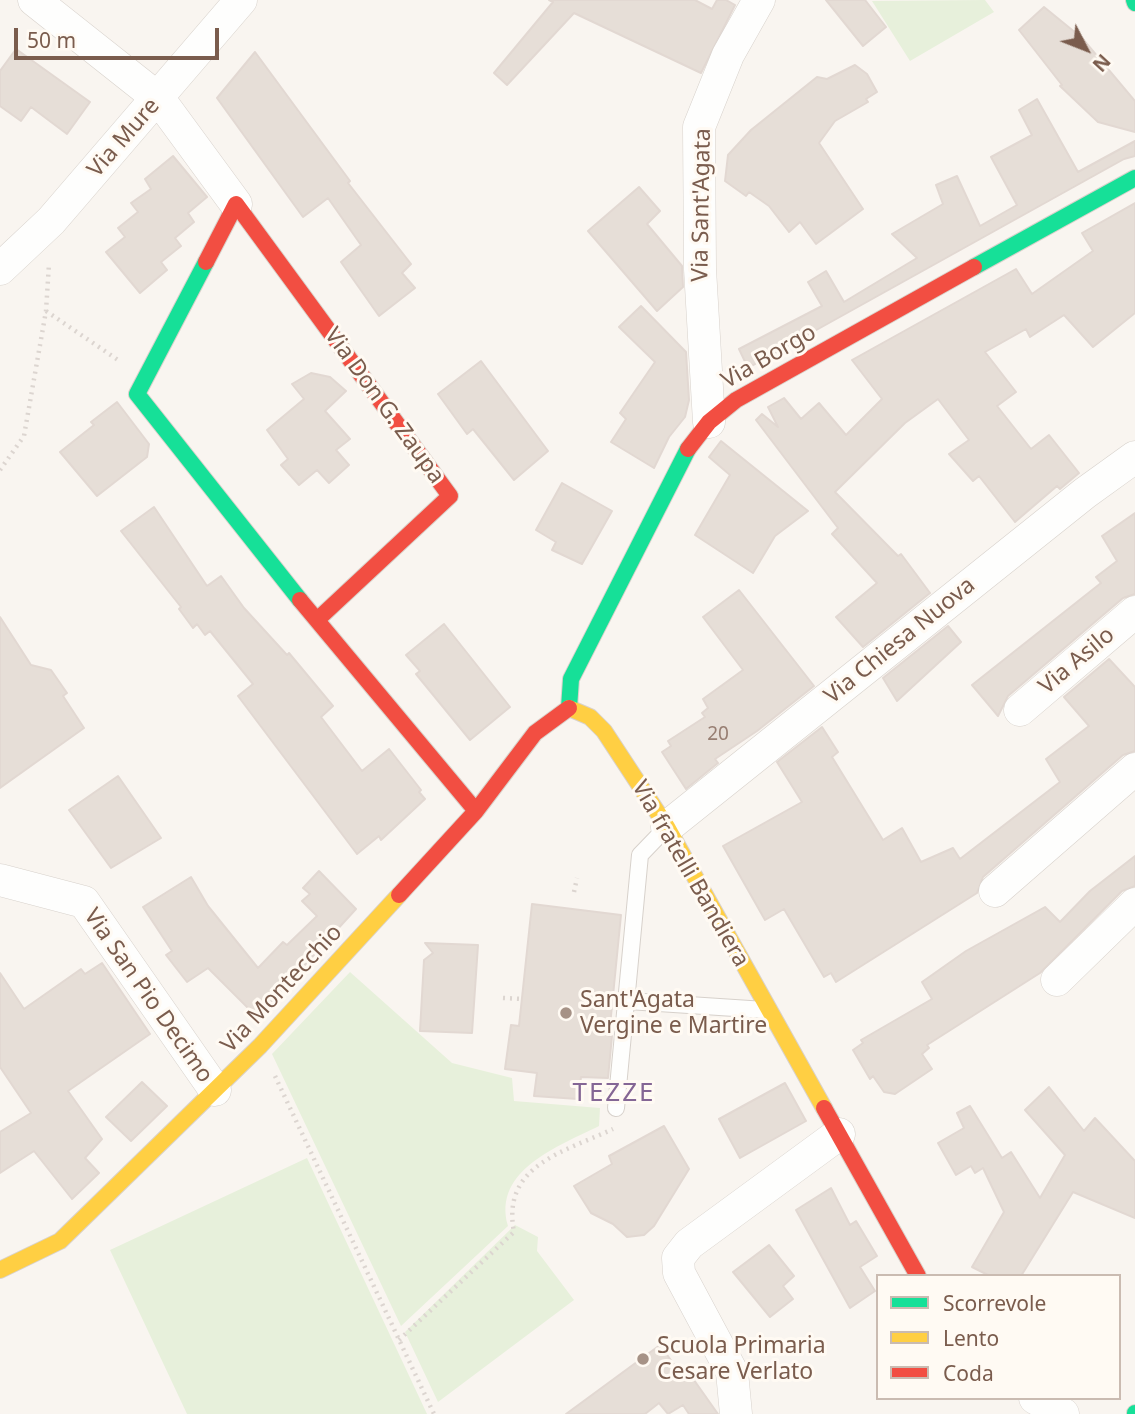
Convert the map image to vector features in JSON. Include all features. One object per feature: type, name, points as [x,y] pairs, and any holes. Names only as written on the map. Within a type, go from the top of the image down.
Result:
[{"type":"street","name":"Via Don G. Zaupa","points":[[34,0],[159,99],[450,496],[317,620]]},
{"type":"street","name":"Via Mure","points":[[0,269],[51,222],[241,0]]},
{"type":"street","name":"Via Sant'Agata","points":[[709,422],[699,269],[699,127],[728,55],[759,0]]},
{"type":"street","name":"Via Borgo","points":[[569,708],[570,679],[689,447],[709,422],[736,400],[1135,178]]},
{"type":"street","points":[[236,204],[137,394],[317,620],[476,811]]},
{"type":"street","name":"Via Chiesa Nuova","points":[[667,827],[1085,493],[1135,457]]},
{"type":"street","name":"Via Asilo","points":[[1020,710],[1135,612]]},
{"type":"street","name":"Via Montecchio","points":[[0,1270],[60,1241],[260,1046],[476,811],[535,733],[569,708]]},
{"type":"street","name":"Via fratelli Bandiera","points":[[569,708],[590,717],[604,731],[667,827],[917,1274]]},
{"type":"street","points":[[995,891],[1135,769]]},
{"type":"street","name":"Via San Pio Decimo","points":[[0,880],[84,902],[215,1090]]},
{"type":"street","points":[[1057,980],[1135,904]]},
{"type":"street","points":[[736,1414],[732,1372],[680,1273],[678,1258],[689,1244],[839,1134]]},
{"type":"street","points":[[1038,1400],[1063,1414]]},
{"type":"lane","points":[[616,1108],[640,855],[667,827]]},
{"type":"lane","points":[[628,1001],[770,1010]]},
{"type":"path","points":[[0,470],[24,436],[46,311],[51,222]]},
{"type":"path","points":[[46,311],[88,342],[146,377]]},
{"type":"path","points":[[574,892],[577,878]]},
{"type":"path","points":[[503,998],[522,999]]},
{"type":"path","points":[[260,1046],[434,1414]]},
{"type":"path","points":[[399,1340],[514,1232],[510,1214],[512,1200],[527,1175],[539,1164],[614,1128],[616,1108]]},
{"type":"green space","points":[[985,0],[994,12],[910,61],[872,1]]},
{"type":"green space","points":[[350,972],[452,1063],[512,1078],[514,1101],[600,1108],[599,1126],[548,1152],[532,1162],[519,1175],[510,1190],[506,1206],[508,1226],[401,1326],[272,1054]]},
{"type":"green space","points":[[307,1158],[427,1414],[187,1414],[110,1250]]},
{"type":"green space","points":[[515,1225],[538,1237],[537,1251],[574,1300],[438,1402],[405,1332]]},
{"type":"building","points":[[549,0],[695,0],[712,9],[717,0],[726,0],[735,5],[701,73],[574,13],[507,85],[494,73],[553,2]]},
{"type":"building","points":[[826,0],[865,0],[886,27],[863,46]]},
{"type":"building","points":[[1044,7],[1082,38],[1135,101],[1135,132],[1098,122],[1060,86],[1062,85],[1019,30]]},
{"type":"building","points":[[16,49],[90,102],[67,134],[31,107],[21,121],[0,106],[0,71]]},
{"type":"building","points":[[255,52],[350,181],[348,183],[411,264],[402,273],[415,288],[379,316],[341,262],[361,245],[328,198],[303,217],[217,98]]},
{"type":"building","points":[[855,65],[867,74],[877,92],[866,99],[868,102],[835,121],[819,143],[863,209],[816,244],[800,222],[789,232],[769,206],[749,192],[746,196],[725,181],[728,155],[751,130],[817,77],[827,79]]},
{"type":"building","points":[[1037,99],[1078,172],[1135,141],[1135,156],[1124,159],[748,368],[739,349],[822,306],[808,282],[826,271],[844,302],[917,258],[892,234],[943,204],[936,185],[957,176],[980,226],[1017,205],[991,157],[1032,135],[1019,110]]},
{"type":"building","points":[[173,156],[207,197],[188,213],[194,222],[175,238],[181,246],[161,262],[167,270],[140,293],[106,252],[125,237],[118,228],[138,212],[131,203],[151,189],[145,179]]},
{"type":"building","points":[[639,187],[660,211],[647,224],[682,266],[683,287],[657,311],[588,231]]},
{"type":"building","points":[[1135,203],[1135,313],[1093,347],[1064,315],[1030,337],[1026,329],[985,352],[1016,392],[997,406],[1031,449],[1049,435],[1079,473],[1060,489],[1057,486],[1015,522],[979,476],[973,481],[949,454],[969,440],[938,399],[905,423],[835,492],[898,556],[901,554],[930,593],[863,647],[836,617],[877,583],[832,534],[838,528],[756,420],[762,414],[778,427],[768,407],[784,398],[801,419],[819,403],[846,435],[882,399],[852,360],[1016,269],[1032,294],[1093,251],[1082,233]]},
{"type":"building","points":[[641,306],[686,352],[689,400],[685,417],[669,437],[654,468],[611,442],[626,419],[620,413],[655,362],[619,327]]},
{"type":"building","points":[[481,361],[548,451],[514,480],[473,429],[467,434],[438,394]]},
{"type":"building","points":[[311,373],[330,377],[346,391],[325,411],[350,439],[336,450],[349,465],[329,483],[317,470],[299,485],[281,465],[288,459],[267,430],[304,399],[292,384]]},
{"type":"building","points":[[117,402],[149,444],[147,457],[97,496],[60,452],[94,425],[91,422]]},
{"type":"building","points":[[721,441],[808,511],[775,536],[753,573],[695,535],[730,475],[709,457]]},
{"type":"building","points":[[562,483],[612,511],[582,564],[552,550],[556,542],[536,530]]},
{"type":"building","points":[[154,507],[207,586],[221,576],[244,608],[287,655],[289,653],[333,706],[321,717],[362,771],[389,749],[421,790],[419,792],[425,799],[381,840],[379,836],[357,854],[238,696],[253,684],[210,631],[205,635],[197,624],[193,628],[179,609],[181,607],[121,531]]},
{"type":"building","points":[[1135,513],[1135,594],[1123,598],[1008,696],[998,716],[972,685],[1101,583],[1096,577],[1117,561],[1102,536]]},
{"type":"building","points":[[739,590],[814,686],[757,731],[715,759],[718,763],[686,789],[662,752],[671,746],[668,741],[705,717],[702,713],[708,708],[703,699],[743,670],[703,617]]},
{"type":"building","points":[[0,617],[31,665],[51,670],[67,693],[63,696],[84,728],[0,788]]},
{"type":"building","points":[[444,624],[510,707],[470,740],[416,674],[420,671],[406,655]]},
{"type":"building","points":[[948,626],[961,642],[897,701],[883,678]]},
{"type":"building","points":[[1109,659],[1135,687],[1135,751],[1123,755],[983,877],[977,893],[836,982],[831,973],[824,977],[784,909],[765,920],[723,846],[802,802],[777,762],[822,727],[838,752],[832,757],[883,840],[902,828],[921,862],[953,848],[960,859],[1060,782],[1046,759],[1089,726],[1064,697]]},
{"type":"building","points":[[118,776],[161,838],[111,868],[69,810]]},
{"type":"building","points":[[1135,856],[1135,886],[1122,891],[1040,973],[927,1045],[929,1048],[922,1054],[932,1069],[895,1094],[884,1092],[873,1076],[870,1079],[853,1050],[863,1043],[861,1040],[932,999],[922,982],[966,951],[1045,907],[1060,922],[1090,891]]},
{"type":"building","points":[[319,871],[356,909],[257,1017],[208,968],[187,982],[166,955],[172,951],[143,907],[191,877],[208,906],[258,968],[283,942],[287,945],[317,916],[302,901],[310,894],[303,888]]},
{"type":"building","name":"Sant'Agata Vergine e Martire","points":[[532,904],[621,915],[609,1036],[612,1036],[608,1078],[581,1077],[578,1099],[534,1096],[537,1073],[505,1069],[511,1025],[519,1026]]},
{"type":"building","points":[[425,943],[478,945],[472,1033],[420,1031],[424,960],[433,953]]},
{"type":"building","points":[[102,963],[150,1034],[68,1091],[102,1139],[85,1158],[99,1173],[72,1199],[34,1151],[0,1173],[0,1132],[31,1113],[0,1067],[0,973],[24,1009],[81,969],[85,974]]},
{"type":"building","points":[[142,1082],[167,1106],[131,1141],[106,1117]]},
{"type":"building","points":[[785,1083],[806,1121],[740,1158],[719,1119]]},
{"type":"building","points":[[1049,1087],[1084,1131],[1095,1118],[1135,1161],[1135,1218],[1073,1192],[1022,1274],[986,1274],[972,1267],[1004,1212],[983,1168],[975,1173],[971,1166],[956,1175],[938,1143],[964,1128],[957,1113],[970,1106],[1002,1158],[1011,1152],[1040,1198],[1065,1155],[1025,1110]]},
{"type":"building","points":[[664,1126],[689,1169],[654,1226],[644,1235],[627,1237],[613,1224],[591,1213],[574,1186],[612,1164],[609,1156]]},
{"type":"building","points":[[831,1188],[850,1225],[856,1221],[877,1256],[860,1267],[875,1291],[850,1308],[796,1210]]},
{"type":"building","points":[[769,1245],[794,1276],[783,1286],[793,1299],[770,1317],[733,1272]]},
{"type":"building","points":[[660,1345],[683,1377],[689,1373],[718,1414],[689,1414],[683,1405],[668,1414],[659,1403],[645,1414],[566,1414]]},
{"type":"traffic: fast","points":[[974,267],[1135,178]]},
{"type":"traffic: fast","points":[[206,262],[137,394],[300,600]]},
{"type":"traffic: fast","points":[[569,708],[571,679],[688,449]]},
{"type":"traffic: slow","points":[[569,708],[590,717],[604,731],[667,827],[824,1108]]},
{"type":"traffic: slow","points":[[0,1270],[60,1241],[260,1046],[399,895]]},
{"type":"traffic: jam","points":[[206,262],[236,204],[450,496],[317,620]]},
{"type":"traffic: jam","points":[[688,449],[709,422],[736,400],[974,267]]},
{"type":"traffic: jam","points":[[300,600],[476,811]]},
{"type":"traffic: jam","points":[[399,895],[476,811],[535,733],[569,708]]},
{"type":"traffic: jam","points":[[824,1108],[917,1274]]},
{"type":"place","name":"Sant'Agata Vergine e Martire","points":[[566,1013]]},
{"type":"place","name":"Scuola Primaria Cesare Verlato","points":[[643,1359]]},
{"type":"district","name":"TEZZE","points":[[614,1094]]}]
